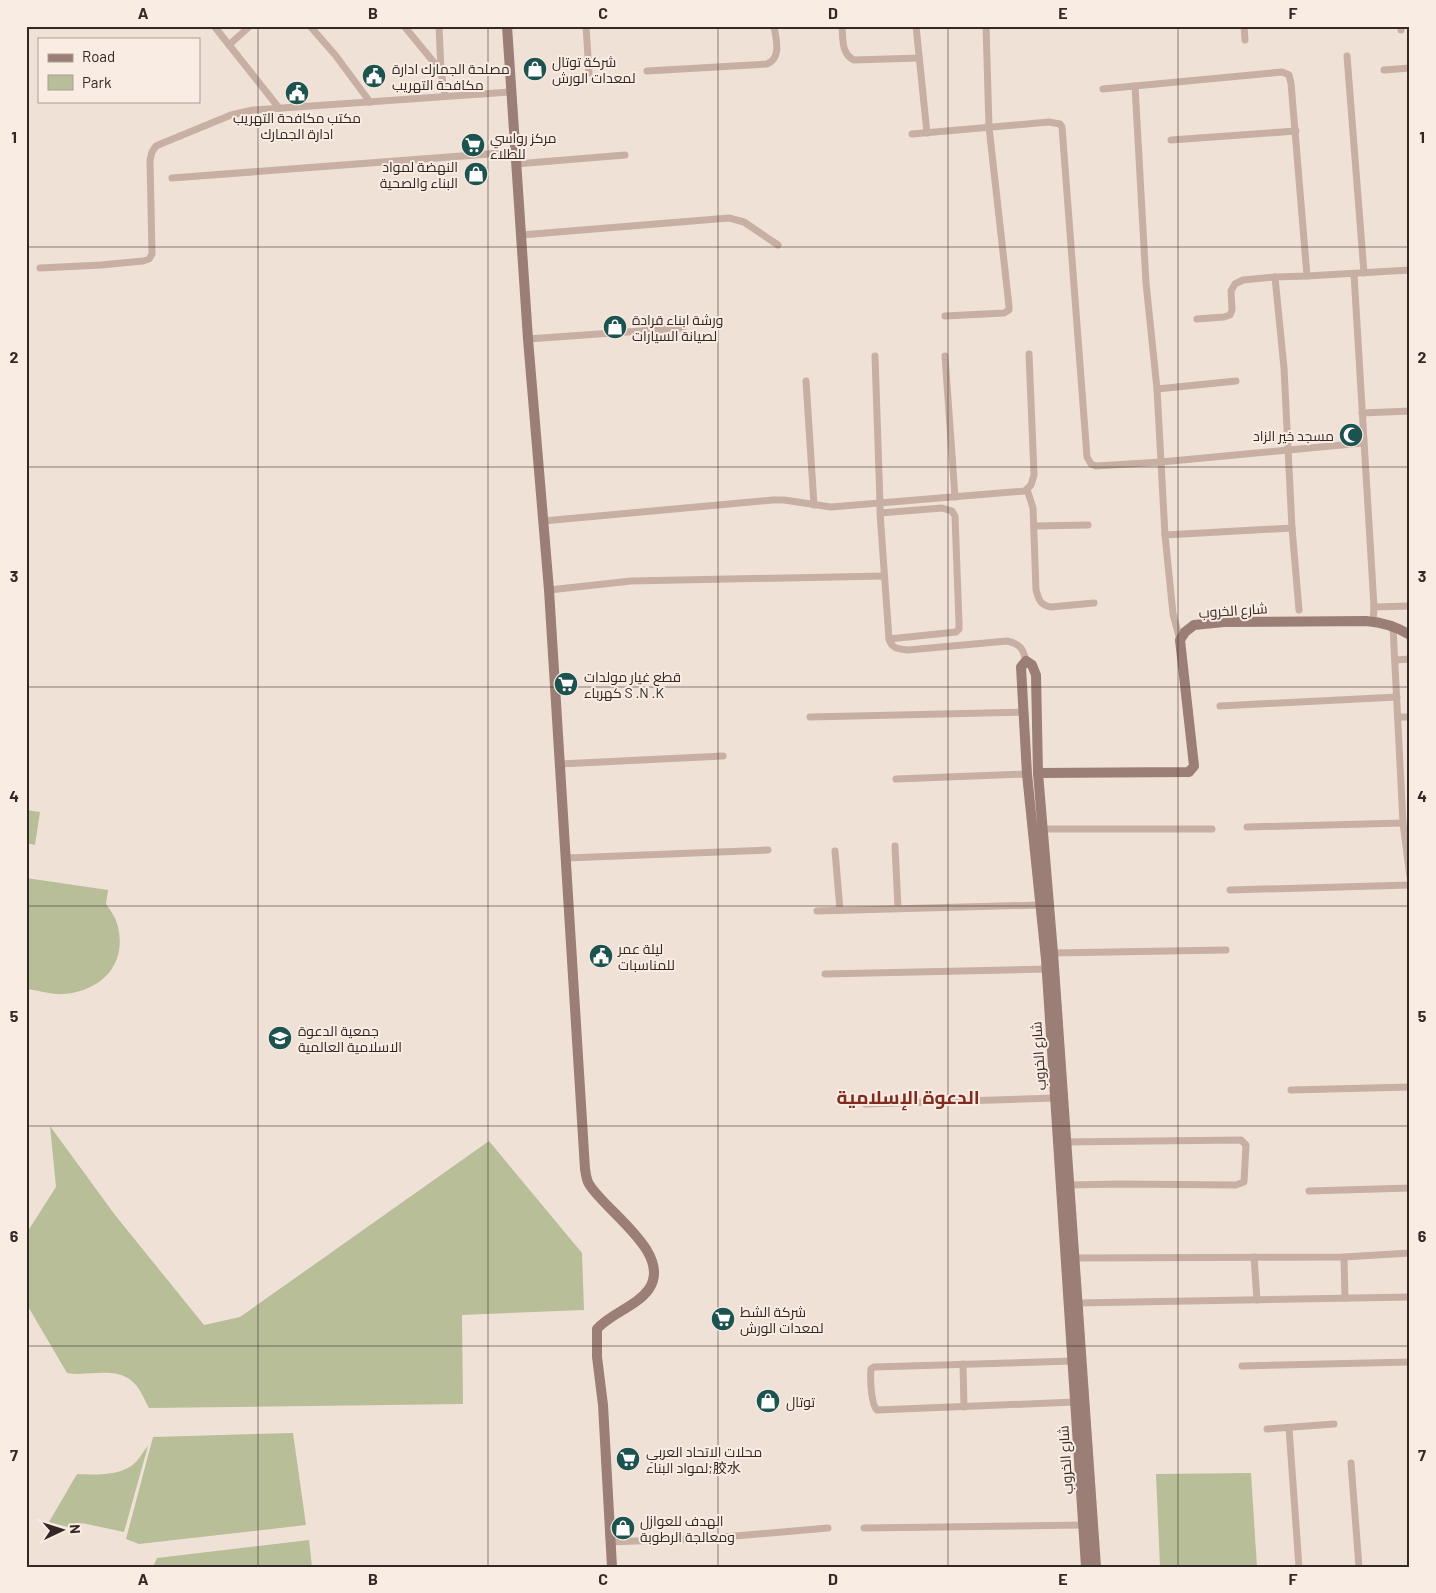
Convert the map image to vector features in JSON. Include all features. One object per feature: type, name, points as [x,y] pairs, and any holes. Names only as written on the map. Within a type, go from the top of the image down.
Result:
[{"type":"main road","points":[[507,26],[528,339],[549,590],[583,1154],[587,1182],[624,1222],[647,1251],[652,1260],[654,1276],[647,1291],[598,1329],[598,1364],[603,1405],[612,1567]]},
{"type":"main road","name":"شارع الخروب","points":[[1180,640],[1185,632],[1194,625],[1271,620],[1373,622],[1396,628],[1410,635]]},
{"type":"main road","name":"شارع الخروب","points":[[1396,628],[1410,625]]},
{"type":"main road","points":[[1033,773],[1189,772],[1193,769],[1180,640]]},
{"type":"main road","name":"شارع الخروب","points":[[1086,1567],[1072,1361],[1062,1141],[1053,952],[1043,829],[1033,773],[1024,712],[1020,672],[1021,667],[1026,661],[1032,665],[1036,675],[1033,773],[1041,905],[1055,1098],[1062,1141],[1068,1186],[1074,1258],[1096,1567]]},
{"type":"street","points":[[214,26],[279,108]]},
{"type":"street","points":[[229,45],[250,26]]},
{"type":"street","points":[[310,26],[336,56],[370,102]]},
{"type":"street","points":[[404,26],[441,71]]},
{"type":"street","points":[[439,26],[441,71],[445,96]]},
{"type":"street","points":[[586,26],[590,73]]},
{"type":"street","points":[[647,71],[767,64],[772,62],[777,52],[774,26]]},
{"type":"street","points":[[842,26],[846,54],[854,60],[919,58]]},
{"type":"street","points":[[916,26],[927,133]]},
{"type":"street","points":[[944,316],[998,314],[1009,310],[989,127],[986,26]]},
{"type":"street","points":[[1244,26],[1245,40]]},
{"type":"street","points":[[1347,56],[1364,273]]},
{"type":"street","points":[[1384,70],[1410,68]]},
{"type":"street","points":[[1103,89],[1285,72],[1289,75],[1292,83],[1307,276]]},
{"type":"street","points":[[1135,86],[1146,283],[1157,388],[1165,535],[1172,614],[1180,640]]},
{"type":"street","points":[[40,268],[101,265],[149,259],[152,254],[150,160],[156,146],[236,113],[279,108],[511,92]]},
{"type":"street","points":[[912,134],[1049,122],[1060,124],[1062,127],[1087,456],[1091,464],[1096,466],[1161,462],[1363,443]]},
{"type":"street","points":[[1171,140],[1296,131]]},
{"type":"street","points":[[172,178],[515,152]]},
{"type":"street","points":[[516,164],[625,155]]},
{"type":"street","points":[[521,235],[729,218],[744,222],[778,245]]},
{"type":"street","points":[[1196,319],[1230,315],[1232,310],[1231,291],[1238,282],[1275,276],[1354,274],[1410,270]]},
{"type":"street","points":[[1354,274],[1374,607],[1373,622]]},
{"type":"street","points":[[1275,276],[1284,368],[1292,528],[1299,610]]},
{"type":"street","points":[[528,339],[683,328]]},
{"type":"street","points":[[543,521],[773,500],[832,507],[1022,491],[1027,489],[1034,475],[1029,354]]},
{"type":"street","points":[[875,356],[880,513],[890,645],[896,649],[908,650],[1007,641],[1017,644],[1023,649],[1026,661]]},
{"type":"street","points":[[945,356],[955,497]]},
{"type":"street","points":[[806,380],[814,505]]},
{"type":"street","points":[[1157,388],[1236,381]]},
{"type":"street","points":[[1362,413],[1410,411]]},
{"type":"street","points":[[1027,489],[1032,508],[1036,590],[1040,602],[1044,606],[1051,607],[1094,603]]},
{"type":"street","points":[[880,513],[942,508],[952,511],[955,516],[959,629],[948,634],[889,639]]},
{"type":"street","points":[[1034,526],[1088,524]]},
{"type":"street","points":[[1165,535],[1292,528]]},
{"type":"street","points":[[549,590],[631,582],[884,576]]},
{"type":"street","points":[[1374,607],[1410,606]]},
{"type":"street","points":[[1396,628],[1396,697],[1403,823],[1410,877]]},
{"type":"street","points":[[1395,660],[1410,660]]},
{"type":"street","points":[[1220,706],[1396,697]]},
{"type":"street","points":[[810,717],[1024,712]]},
{"type":"street","points":[[1398,717],[1410,717]]},
{"type":"street","points":[[560,764],[722,756]]},
{"type":"street","points":[[896,779],[1033,773]]},
{"type":"street","points":[[1247,827],[1403,823]]},
{"type":"street","points":[[1043,829],[1212,829]]},
{"type":"street","points":[[895,846],[898,908]]},
{"type":"street","points":[[566,858],[768,850]]},
{"type":"street","points":[[835,851],[840,910]]},
{"type":"street","points":[[1230,890],[1410,885]]},
{"type":"street","points":[[817,911],[1041,905]]},
{"type":"street","points":[[1053,952],[1226,950]]},
{"type":"street","points":[[825,974],[1046,969]]},
{"type":"street","points":[[1291,1090],[1410,1087]]},
{"type":"street","points":[[865,1104],[1055,1098]]},
{"type":"street","points":[[1062,1141],[1241,1140],[1246,1145],[1244,1182],[1236,1185],[1120,1184],[1068,1186]]},
{"type":"street","points":[[1309,1191],[1410,1188]]},
{"type":"street","points":[[1074,1258],[1344,1257],[1410,1253]]},
{"type":"street","points":[[1254,1257],[1257,1300]]},
{"type":"street","points":[[1344,1257],[1345,1298]]},
{"type":"street","points":[[1077,1303],[1410,1297]]},
{"type":"street","points":[[1072,1361],[874,1367],[870,1371],[873,1405],[877,1410],[1075,1402]]},
{"type":"street","points":[[1242,1366],[1410,1362]]},
{"type":"street","points":[[963,1364],[964,1407]]},
{"type":"street","points":[[1267,1429],[1334,1424]]},
{"type":"street","points":[[1289,1428],[1299,1567]]},
{"type":"street","points":[[1351,1463],[1359,1567]]},
{"type":"street","points":[[864,1528],[1083,1525]]},
{"type":"street","points":[[610,1542],[712,1538],[828,1528]]},
{"type":"green space","points":[[26,810],[40,812],[35,845],[26,843]]},
{"type":"green space","points":[[26,878],[108,890],[106,904],[118,927],[119,953],[115,964],[100,982],[77,992],[64,994],[26,989]]},
{"type":"green space","points":[[50,1126],[115,1215],[204,1325],[240,1317],[489,1141],[582,1253],[584,1310],[462,1315],[463,1404],[149,1408],[141,1392],[128,1378],[111,1373],[67,1373],[26,1303],[26,1234],[56,1187]]},
{"type":"green space","points":[[293,1433],[306,1525],[139,1544],[126,1539],[153,1437]]},
{"type":"green space","points":[[148,1446],[124,1532],[82,1523],[79,1530],[49,1522],[77,1474],[108,1474],[124,1470],[136,1462]]},
{"type":"green space","points":[[1251,1473],[1257,1567],[1160,1567],[1156,1474]]},
{"type":"green space","points":[[309,1540],[312,1567],[153,1567],[157,1558]]},
{"type":"place","name":"شركة توتال لمعدات الورش","points":[[535,69]]},
{"type":"place","name":"مصلحة الجمارك ادارة مكافحة التهريب","points":[[374,76]]},
{"type":"place","name":"مكتب مكافحة التهريب ادارة الجمارك","points":[[297,93]]},
{"type":"place","name":"مركز رواسي للطلاء","points":[[473,145]]},
{"type":"place","name":"النهضة لمواد البناء والصحية","points":[[476,174]]},
{"type":"place","name":"ورشة ابناء قرادة لصيانة السيارات","points":[[615,327]]},
{"type":"place","name":"مسجد خير الزاد","points":[[1351,435]]},
{"type":"place","name":"قطع غيار مولدات كهرباء S .N .K","points":[[566,684]]},
{"type":"place","name":"ليلة عمر للمناسبات","points":[[601,956]]},
{"type":"place","name":"جمعية الدعوة الاسلامية العالمية","points":[[280,1038]]},
{"type":"place","name":"شركة الشط لمعدات الورش","points":[[723,1319]]},
{"type":"place","name":"توتال","points":[[768,1401]]},
{"type":"place","name":"محلات الاتحاد العربي لمواد البناء;胶水","points":[[628,1459]]},
{"type":"place","name":"الهدف للعوازل ومعالجة الرطوبة","points":[[623,1528]]},
{"type":"district","name":"الدعوة الإسلامية","points":[[908,1096]]}]
